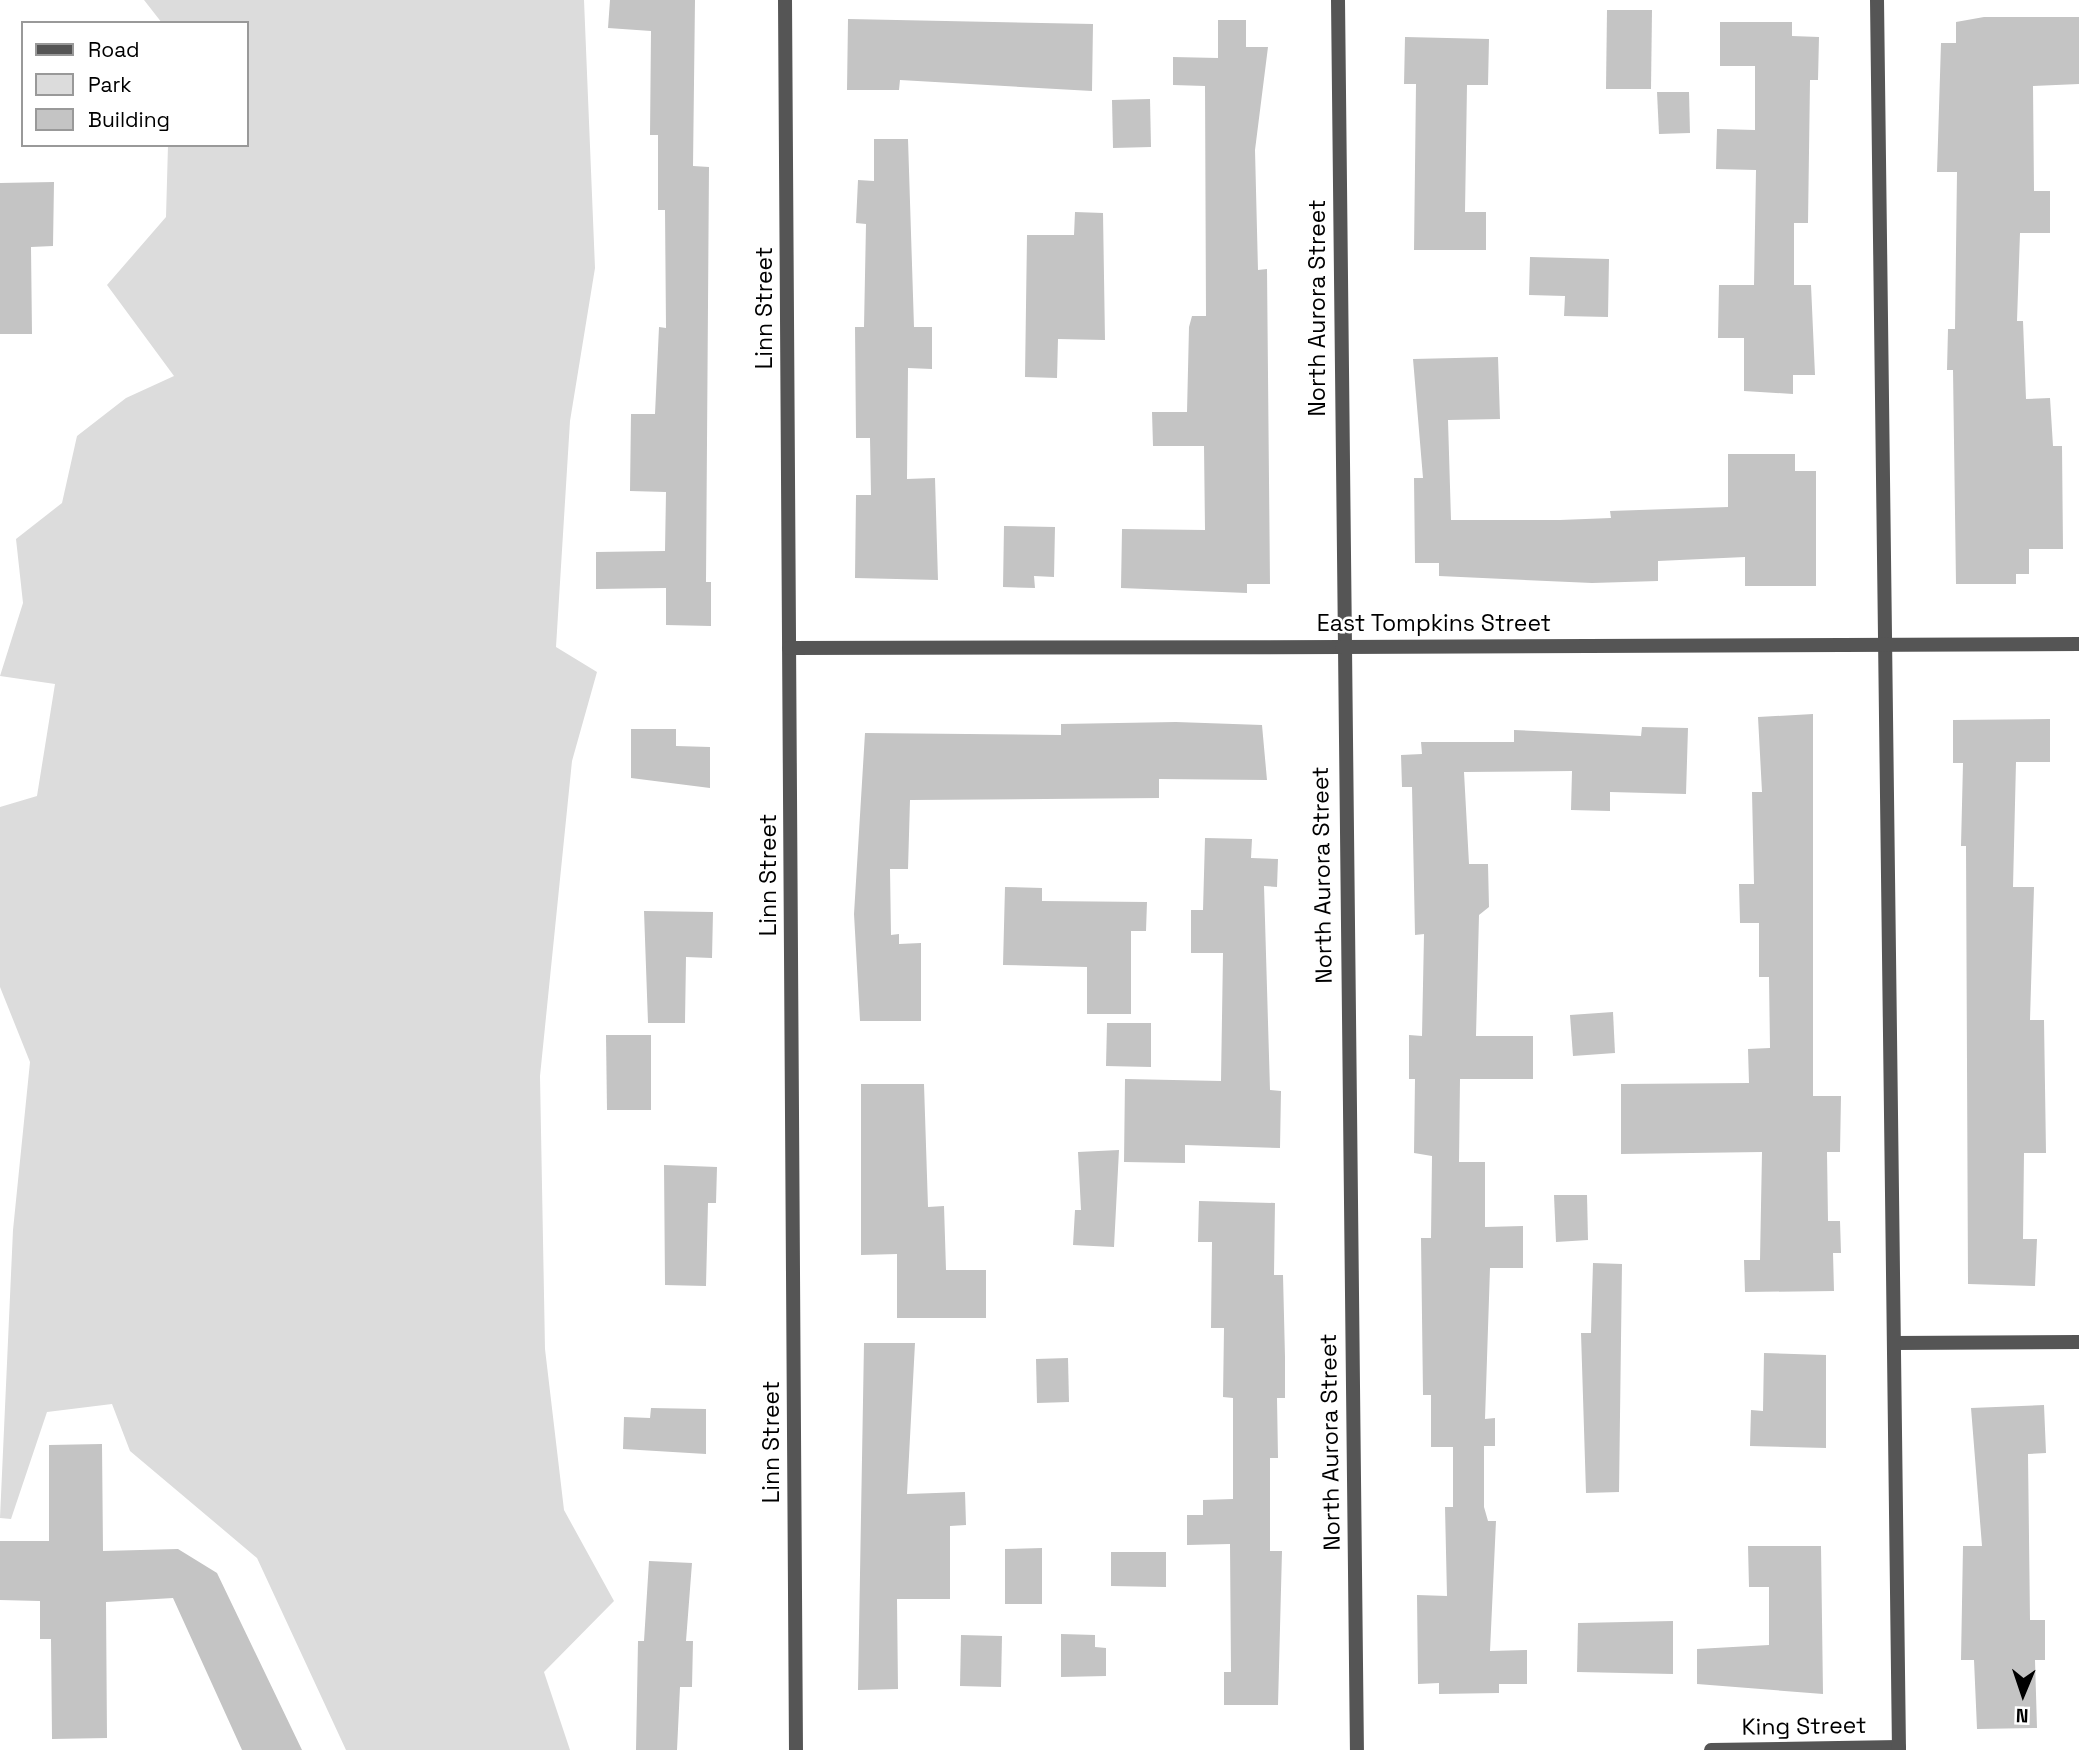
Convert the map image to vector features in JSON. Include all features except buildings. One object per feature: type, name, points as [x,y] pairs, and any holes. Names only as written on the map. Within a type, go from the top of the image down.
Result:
[{"type":"street","name":"Linn Street","points":[[785,0],[796,1750]]},
{"type":"street","name":"North Aurora Street","points":[[1338,0],[1342,646],[1357,1750]]},
{"type":"street","points":[[1877,0],[1899,1748]]},
{"type":"street","name":"East Tompkins Street","points":[[789,648],[2079,645]]},
{"type":"street","points":[[1894,1343],[2079,1342]]},
{"type":"street","name":"King Street","points":[[1711,1750],[1899,1748]]},
{"type":"green space","points":[[144,0],[584,0],[595,268],[570,421],[556,647],[597,672],[572,761],[540,1076],[545,1349],[564,1510],[614,1601],[544,1672],[570,1750],[346,1750],[257,1558],[130,1451],[112,1404],[47,1412],[11,1519],[0,1518],[13,1230],[30,1062],[0,987],[0,807],[37,796],[55,684],[0,676],[23,603],[16,539],[62,503],[77,436],[126,398],[174,376],[107,285],[166,217],[168,147],[248,147],[248,21],[160,21]]}]
